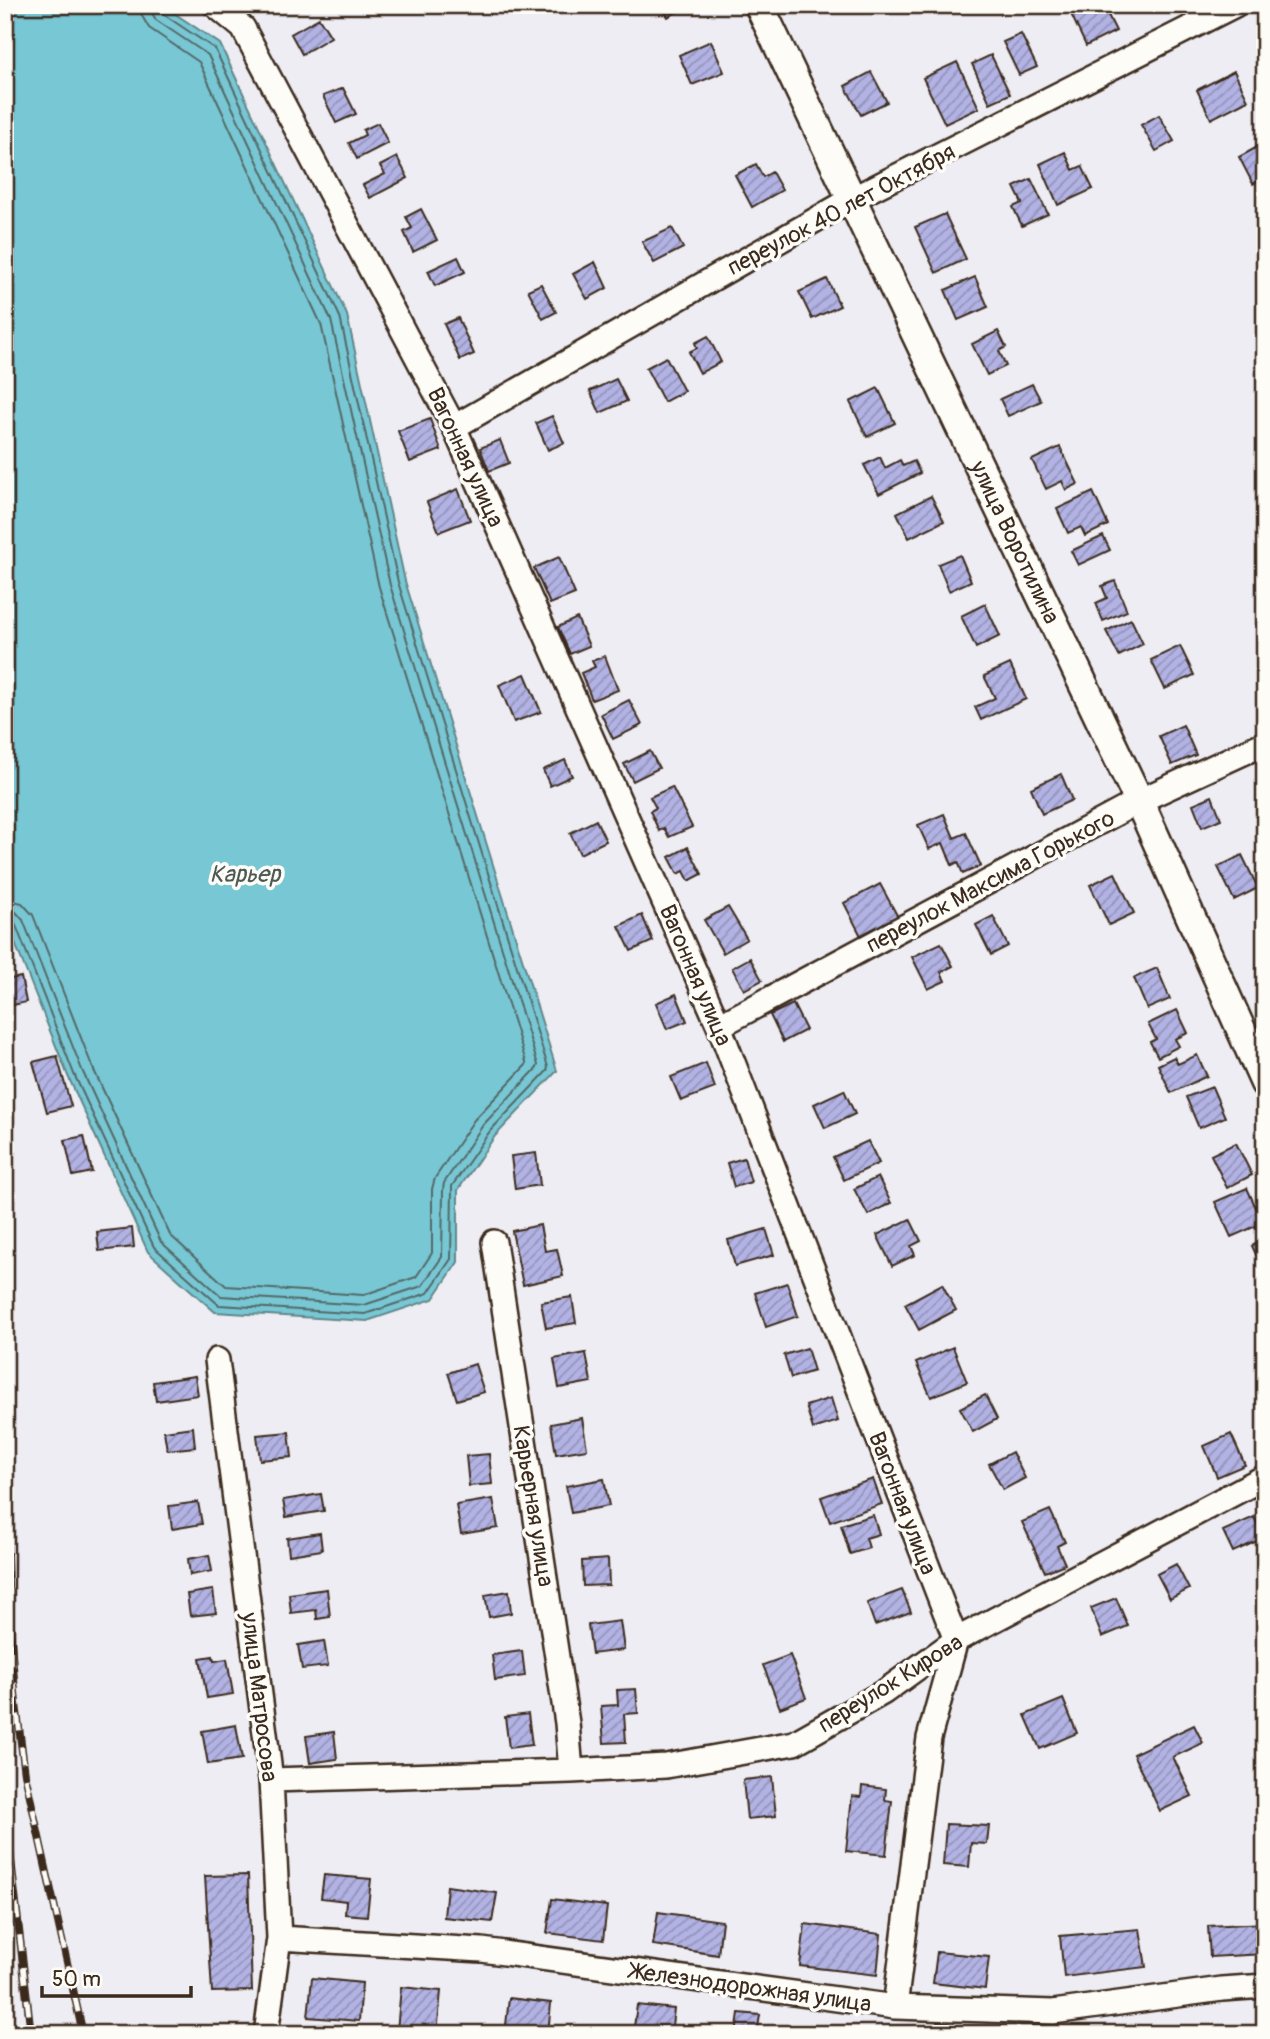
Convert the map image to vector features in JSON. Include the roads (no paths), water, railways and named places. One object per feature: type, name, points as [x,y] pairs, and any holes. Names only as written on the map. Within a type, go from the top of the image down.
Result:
[{"type":"street","name":"Вагонная улица","points":[[215,5],[243,28],[454,427],[719,1026],[956,1640]]},
{"type":"street","name":"улица Воротилина","points":[[759,5],[1139,801],[1265,1083]]},
{"type":"street","name":"переулок 40 лет Октября","points":[[454,427],[852,199],[1236,5]]},
{"type":"street","name":"переулок Максима Горького","points":[[719,1026],[1139,801],[1265,743]]},
{"type":"street","name":"Карьерная улица","points":[[494,1242],[567,1723],[571,1771]]},
{"type":"street","name":"улица Матросова","points":[[217,1360],[271,1780],[279,1938],[266,2034]]},
{"type":"street","name":"переулок Кирова","points":[[271,1780],[666,1766],[794,1743],[884,1692],[956,1640],[1265,1477]]},
{"type":"street","points":[[895,2007],[929,1738],[956,1640]]},
{"type":"street","name":"Железнодорожная улица","points":[[279,1938],[482,1950],[895,2007],[1053,2012],[1222,1989],[1265,1986]]},
{"type":"water","name":"Карьер","points":[[5,5],[162,5],[220,44],[347,315],[405,581],[557,1071],[495,1136],[458,1190],[458,1262],[433,1299],[367,1321],[215,1312],[148,1252],[68,1076],[5,918]]},
{"type":"railway","points":[[5,1491],[9,1617],[25,1774],[83,2034]]},
{"type":"railway","points":[[5,1808],[31,2034]]}]
